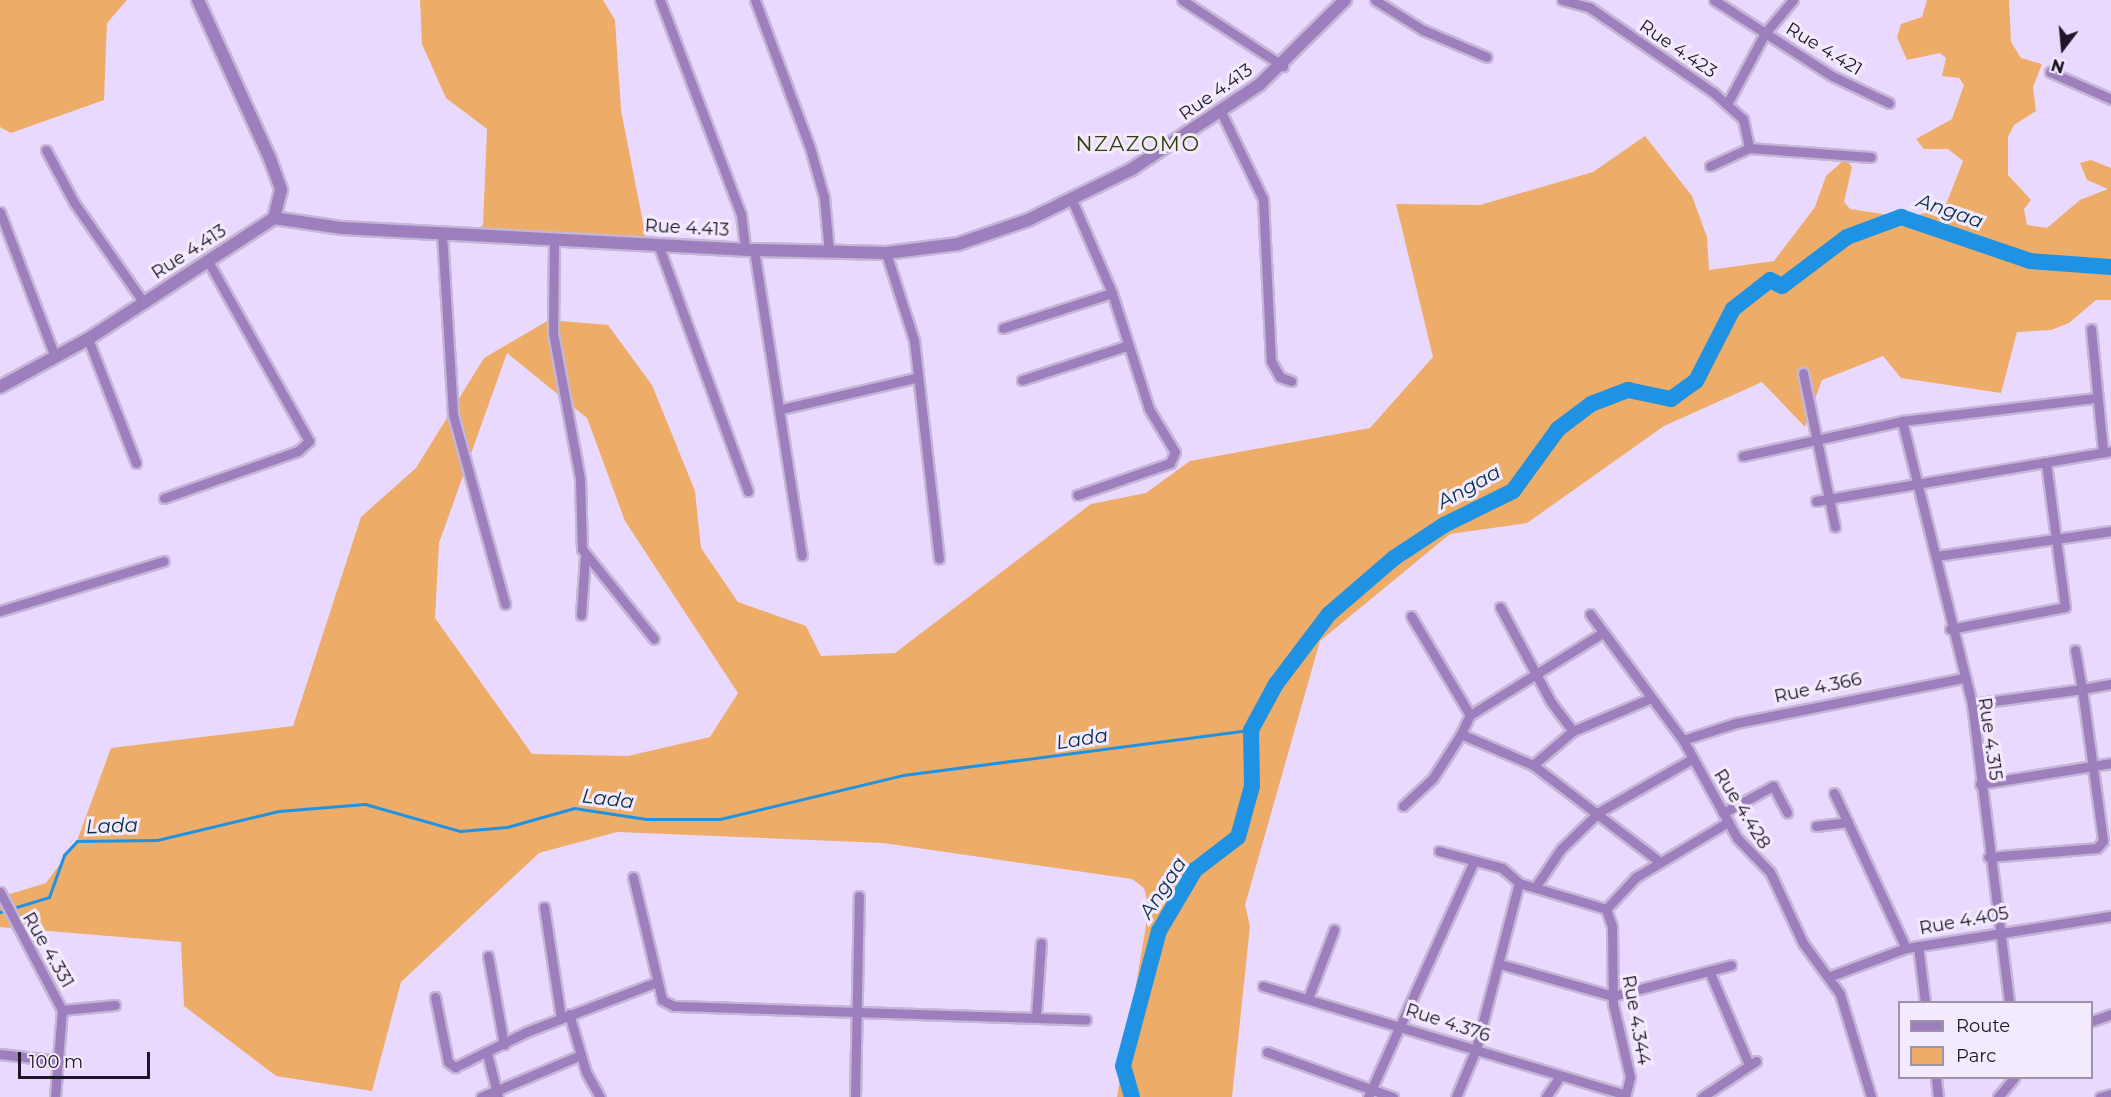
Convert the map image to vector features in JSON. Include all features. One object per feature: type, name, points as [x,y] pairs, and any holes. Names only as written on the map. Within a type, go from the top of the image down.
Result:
[{"type":"street","points":[[198,0],[270,159],[280,190],[274,218]]},
{"type":"street","points":[[660,0],[741,214],[781,409],[802,555]]},
{"type":"street","points":[[755,0],[810,148],[824,197],[829,252]]},
{"type":"street","points":[[1182,0],[1283,66]]},
{"type":"street","name":"Rue 4.413","points":[[0,387],[88,339],[274,218],[442,234],[749,250],[886,253],[958,244],[1072,200],[1221,112],[1283,66],[1345,0]]},
{"type":"street","points":[[1376,0],[1423,30],[1487,57]]},
{"type":"street","name":"Rue 4.423","points":[[1562,0],[1588,4],[1714,93],[1743,119],[1749,148]]},
{"type":"street","name":"Rue 4.421","points":[[1714,0],[1832,76],[1889,103]]},
{"type":"street","points":[[1727,104],[1765,33],[1792,0]]},
{"type":"street","points":[[2050,72],[2111,99]]},
{"type":"street","points":[[1221,112],[1263,199],[1271,361],[1280,377],[1291,381]]},
{"type":"street","points":[[1710,166],[1749,148],[1871,157]]},
{"type":"street","points":[[46,150],[75,204],[144,303]]},
{"type":"street","points":[[1072,200],[1112,293],[1126,346],[1142,376],[1149,409],[1175,457],[1077,495]]},
{"type":"street","points":[[0,212],[55,357]]},
{"type":"street","points":[[442,234],[453,415],[506,604]]},
{"type":"street","points":[[554,240],[553,333],[580,479],[579,530],[585,557],[580,615]]},
{"type":"street","points":[[658,244],[748,491]]},
{"type":"street","points":[[886,253],[914,340],[915,378],[939,560]]},
{"type":"street","points":[[164,498],[298,450],[309,441],[208,261]]},
{"type":"street","points":[[1003,328],[1112,293]]},
{"type":"street","points":[[1816,501],[2107,452],[2094,398],[2091,329]]},
{"type":"street","points":[[88,339],[136,463]]},
{"type":"street","points":[[1022,380],[1126,346]]},
{"type":"street","points":[[1803,373],[1835,527]]},
{"type":"street","points":[[781,409],[915,378]]},
{"type":"street","points":[[1743,456],[1902,421],[2094,398]]},
{"type":"street","name":"Rue 4.315","points":[[1902,421],[1916,484],[1936,556],[1950,629],[1972,704],[1988,857],[2001,932],[2009,1001]]},
{"type":"street","points":[[1950,629],[2065,607],[2060,539],[2046,462]]},
{"type":"street","points":[[1936,556],[2111,531]]},
{"type":"street","points":[[585,557],[654,639]]},
{"type":"street","points":[[0,611],[164,561]]},
{"type":"street","points":[[1500,607],[1535,672],[1573,731]]},
{"type":"street","name":"Rue 4.428","points":[[1590,614],[1683,740],[1728,822],[1752,858],[1770,872],[1803,943],[1840,994],[1871,1097]]},
{"type":"street","points":[[1411,616],[1470,715]]},
{"type":"street","points":[[1403,806],[1433,778],[1461,734],[1470,715],[1535,672],[1602,633]]},
{"type":"street","points":[[1988,857],[2101,846],[2082,689],[2074,650]]},
{"type":"street","name":"Rue 4.366","points":[[1683,740],[1736,723],[1963,678]]},
{"type":"street","points":[[1972,704],[2111,684]]},
{"type":"street","points":[[1533,765],[1573,731],[1651,698]]},
{"type":"street","points":[[1461,734],[1533,765],[1599,812],[1660,862]]},
{"type":"street","points":[[1536,885],[1561,849],[1599,812],[1692,759]]},
{"type":"street","points":[[1980,784],[2111,763]]},
{"type":"street","points":[[1723,813],[1773,786],[1787,812]]},
{"type":"street","points":[[1834,794],[1906,948]]},
{"type":"street","points":[[1439,851],[1502,868],[1519,883],[1536,885],[1606,909],[1636,877],[1728,822]]},
{"type":"street","points":[[1816,826],[1848,822]]},
{"type":"street","points":[[1370,1093],[1474,861]]},
{"type":"street","points":[[633,877],[662,1000],[674,1006],[1036,1016],[1055,1022],[1086,1020]]},
{"type":"street","points":[[1456,1097],[1476,1050],[1519,883]]},
{"type":"street","name":"Rue 4.331","points":[[0,892],[62,1010],[55,1097]]},
{"type":"street","points":[[855,1097],[859,1011],[860,896]]},
{"type":"street","points":[[544,908],[565,1016],[600,1097]]},
{"type":"street","name":"Rue 4.344","points":[[1606,909],[1612,926],[1614,996],[1630,1077],[1624,1096]]},
{"type":"street","name":"Rue 4.405","points":[[1828,977],[1906,948],[2111,916]]},
{"type":"street","points":[[1309,996],[1334,930]]},
{"type":"street","points":[[1036,1016],[1041,943]]},
{"type":"street","points":[[1918,946],[1925,1001]]},
{"type":"street","points":[[488,956],[504,1045]]},
{"type":"street","points":[[1500,964],[1614,996],[1710,973],[1731,965]]},
{"type":"street","points":[[1702,1097],[1752,1063],[1710,973]]},
{"type":"street","points":[[435,997],[450,1065],[487,1053],[565,1016],[657,982]]},
{"type":"street","name":"Rue 4.376","points":[[1263,986],[1309,996],[1624,1096]]},
{"type":"street","points":[[62,1010],[115,1005]]},
{"type":"street","points":[[2093,1020],[2111,1014]]},
{"type":"street","points":[[1267,1052],[1370,1093],[1393,1097]]},
{"type":"street","points":[[487,1053],[496,1092]]},
{"type":"street","points":[[0,1054],[59,1061]]},
{"type":"street","points":[[481,1097],[581,1055]]},
{"type":"street","points":[[1545,1097],[1560,1076]]},
{"type":"street","points":[[1936,1079],[1938,1097]]},
{"type":"street","points":[[1998,1097],[2012,1079]]},
{"type":"street","points":[[2100,1097],[2111,1094]]},
{"type":"green space","points":[[0,0],[127,0],[107,23],[104,100],[11,133],[0,127]]},
{"type":"green space","points":[[420,0],[603,0],[615,20],[621,110],[646,238],[470,235],[483,225],[487,129],[446,98],[422,44]]},
{"type":"green space","points":[[1927,0],[2009,0],[2011,42],[2021,58],[2042,64],[2033,87],[2036,111],[2014,125],[2008,137],[2008,175],[2031,200],[2024,209],[2027,225],[2047,228],[2080,200],[2108,189],[2087,180],[2080,163],[2091,160],[2111,168],[2111,300],[2096,300],[2069,323],[2051,330],[2017,332],[2001,393],[1901,378],[1883,356],[1822,380],[1805,427],[1762,382],[1664,426],[1527,523],[1450,534],[1320,641],[1245,905],[1250,926],[1232,1097],[1117,1097],[1149,908],[1144,888],[1132,879],[883,843],[617,832],[539,853],[401,982],[372,1091],[276,1076],[184,1006],[181,942],[0,927],[0,897],[46,883],[77,841],[111,748],[293,726],[361,517],[416,468],[484,358],[549,320],[608,325],[652,385],[695,491],[701,548],[738,602],[806,626],[821,656],[895,653],[1091,504],[1146,493],[1190,461],[1370,428],[1433,357],[1396,204],[1480,205],[1593,172],[1645,136],[1692,196],[1707,237],[1709,270],[1774,261],[1815,207],[1826,176],[1845,159],[1852,167],[1844,202],[1850,209],[1908,218],[1945,207],[1963,161],[1948,149],[1924,149],[1916,139],[1952,119],[1964,85],[1959,78],[1942,76],[1946,58],[1940,53],[1907,60],[1897,37],[1901,24],[1922,17]],"holes":[[[507,353],[587,418],[625,521],[738,693],[710,737],[628,756],[532,754],[435,618],[439,543]]]},
{"type":"waterway","name":"Angaa","points":[[1132,1097],[1123,1066],[1159,931],[1195,870],[1238,837],[1252,786],[1251,730],[1276,684],[1329,614],[1394,558],[1444,525],[1513,491],[1558,429],[1591,404],[1628,390],[1671,399],[1696,381],[1733,309],[1770,280],[1782,286],[1847,237],[1901,217],[2030,261],[2111,267]]},
{"type":"waterway","name":"Lada","points":[[0,912],[49,897],[64,855],[77,841],[157,840],[279,811],[365,804],[460,831],[507,827],[574,808],[646,819],[720,819],[903,775],[1251,730]]},
{"type":"district","name":"NZAZOMO","points":[[1138,144]]}]
